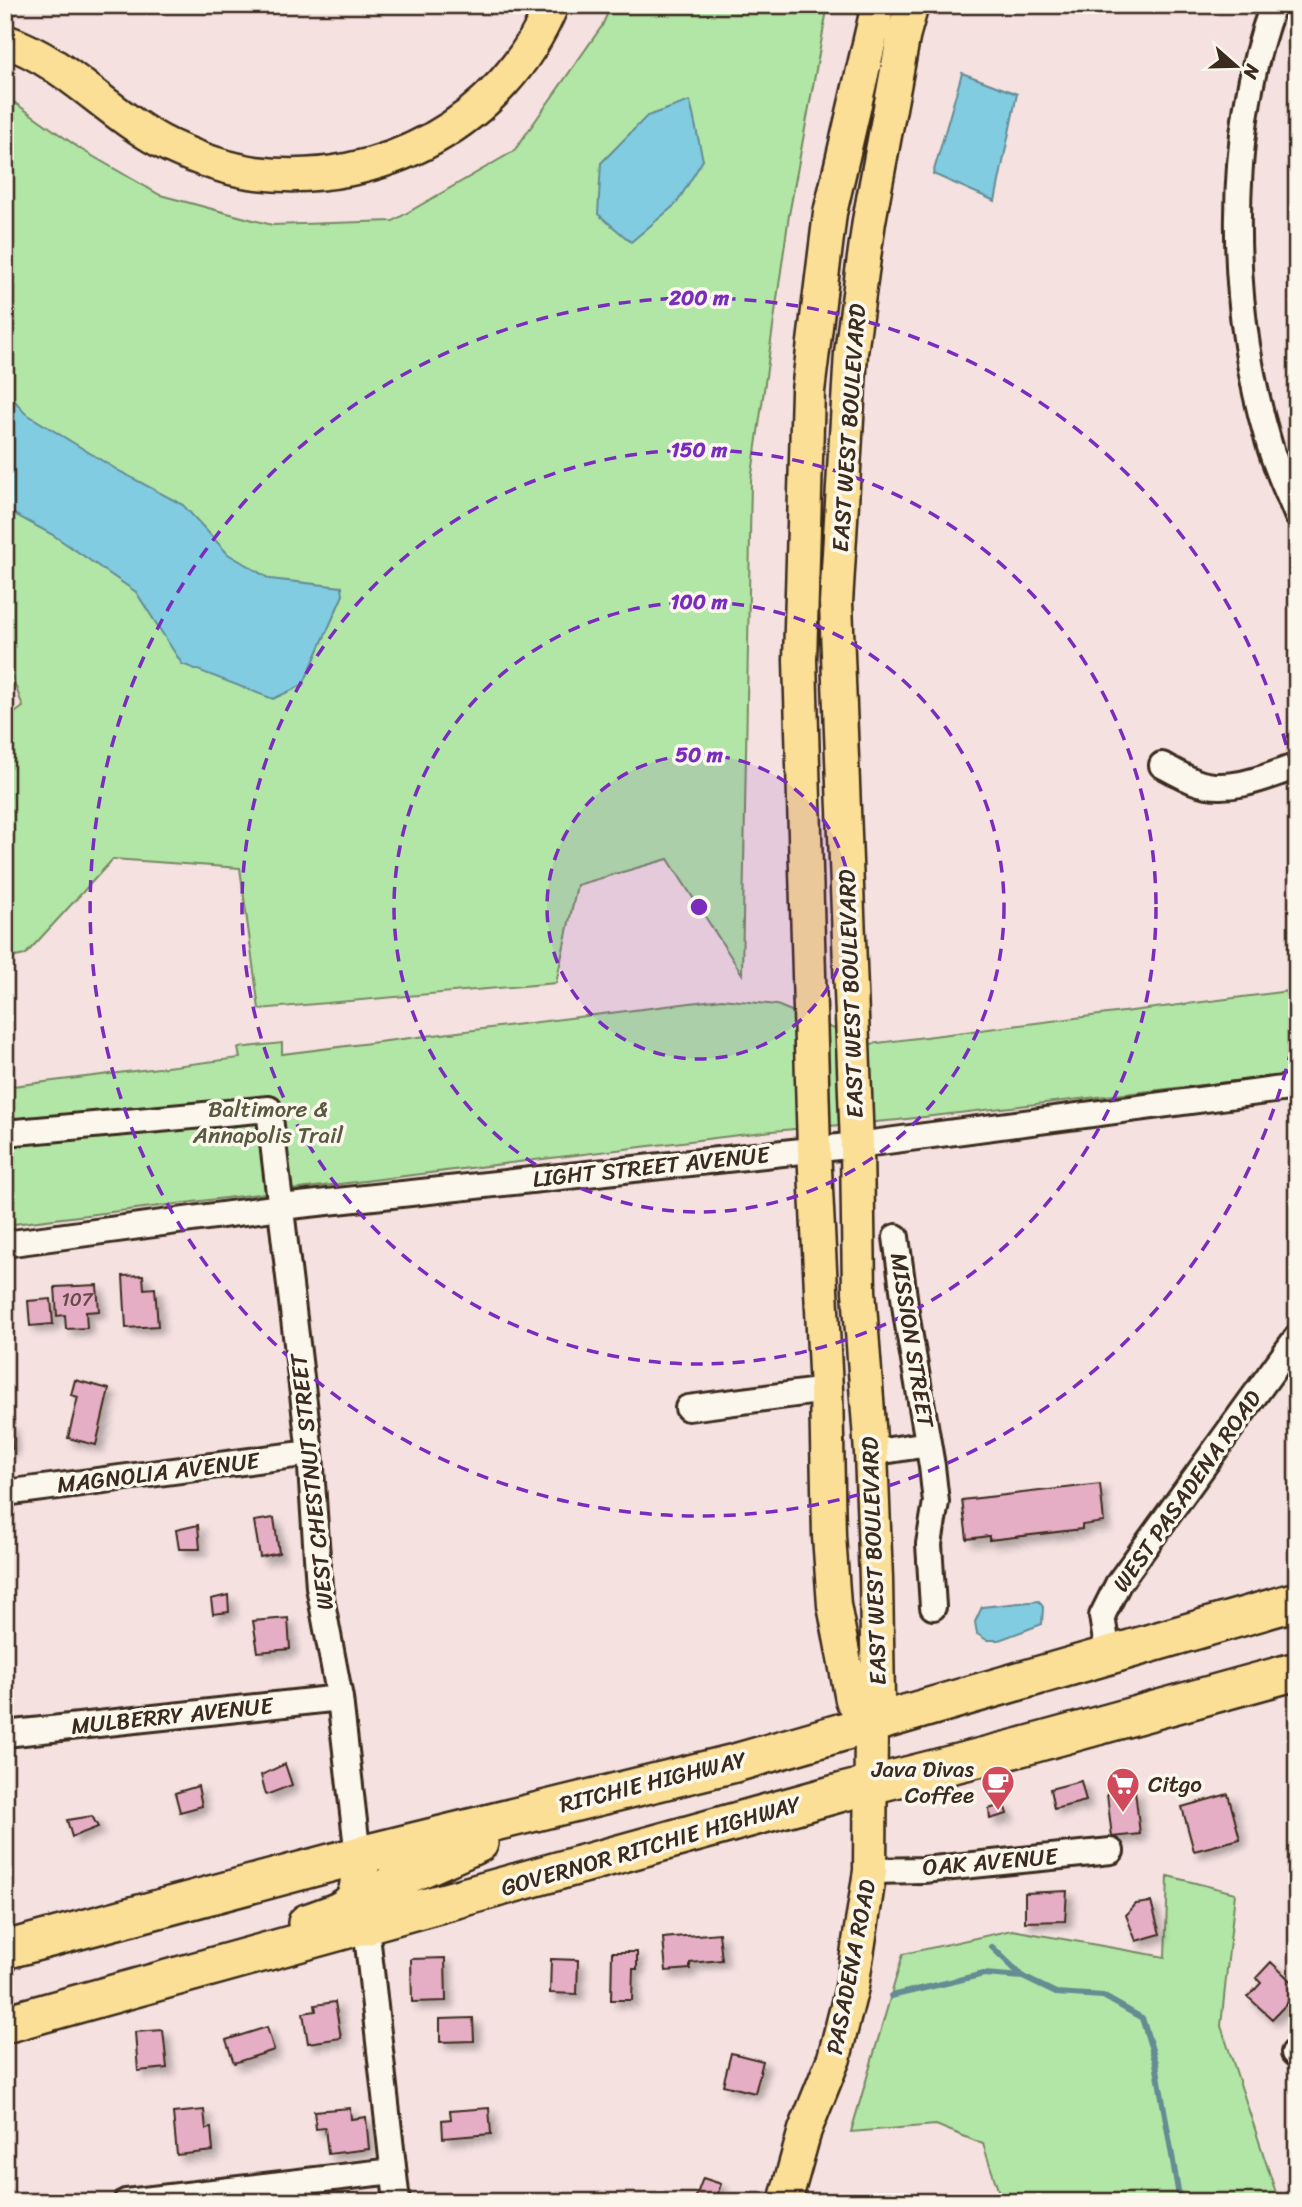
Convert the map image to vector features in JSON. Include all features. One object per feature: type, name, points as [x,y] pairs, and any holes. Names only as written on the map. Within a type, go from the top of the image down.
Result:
[{"type":"highway","name":"RITCHIE HIGHWAY","points":[[5,1950],[360,1855],[735,1763],[1297,1601]]},
{"type":"highway","name":"GOVERNOR RITCHIE HIGHWAY","points":[[5,2024],[843,1792],[1297,1671]]},
{"type":"highway","points":[[366,1926],[395,1880],[570,1803]]},
{"type":"highway","points":[[153,1984],[250,1943],[344,1910],[354,1899],[360,1885],[360,1855]]},
{"type":"main road","points":[[5,41],[48,62],[143,130],[188,153],[254,173],[320,175],[384,161],[447,131],[483,103],[508,78],[529,49],[552,5]]},
{"type":"main road","name":"EAST WEST BOULEVARD","points":[[871,1724],[852,1700],[834,1605],[814,1149],[800,660],[807,391],[830,213],[878,5]]},
{"type":"main road","name":"EAST WEST BOULEVARD","points":[[871,1724],[878,1700],[871,1453],[859,1291],[857,1145],[836,603],[851,353],[869,222],[904,33],[912,5]]},
{"type":"main road","name":"PASADENA ROAD","points":[[785,2202],[805,2130],[834,2059],[852,1987],[870,1871],[871,1724]]},
{"type":"street","points":[[1273,5],[1251,82],[1242,150],[1238,224],[1239,285],[1255,390],[1269,442],[1297,515]]},
{"type":"street","points":[[1162,765],[1198,783],[1223,786],[1257,780],[1297,766]]},
{"type":"street","name":"LIGHT STREET AVENUE","points":[[5,1244],[281,1207],[857,1145],[1297,1087]]},
{"type":"street","name":"WEST CHESTNUT STREET","points":[[5,1133],[269,1109],[310,1453],[320,1587],[340,1698],[360,1855]]},
{"type":"street","name":"MISSION STREET","points":[[896,1237],[936,1502],[929,1544],[933,1607]]},
{"type":"street","name":"WEST PASADENA ROAD","points":[[1108,1654],[1102,1616],[1118,1584],[1297,1337]]},
{"type":"street","points":[[688,1408],[826,1390]]},
{"type":"street","name":"MISSION STREET","points":[[871,1453],[928,1444]]},
{"type":"street","name":"MAGNOLIA AVENUE","points":[[5,1493],[310,1453]]},
{"type":"street","name":"MULBERRY AVENUE","points":[[5,1734],[340,1698]]},
{"type":"street","name":"OAK AVENUE","points":[[870,1871],[923,1870],[1111,1850]]},
{"type":"street","points":[[366,1926],[397,2202]]},
{"type":"street","points":[[125,2202],[393,2171]]},
{"type":"green space","points":[[611,5],[828,5],[789,215],[751,481],[742,974],[668,859],[577,885],[556,983],[259,1009],[240,868],[113,859],[25,955],[5,959],[5,720],[23,707],[5,657],[5,96],[82,150],[160,195],[272,225],[393,221],[514,151],[602,26]]},
{"type":"green space","name":"Baltimore & Annapolis Trail","points":[[1297,990],[1297,1074],[898,1120],[772,1131],[5,1225],[5,1087],[240,1058],[238,1048],[282,1043],[282,1054],[722,999],[777,1005],[870,1044]]},
{"type":"green space","points":[[1168,1876],[1235,1893],[1221,2026],[1279,2202],[1002,2202],[983,2144],[936,2125],[851,2132],[903,1954],[1012,1930],[1165,1957]]},
{"type":"water","points":[[962,73],[1017,94],[995,201],[933,174]]},
{"type":"water","points":[[690,101],[703,160],[676,204],[631,242],[598,214],[601,163],[647,116]]},
{"type":"water","points":[[5,389],[25,413],[119,471],[183,505],[228,554],[270,579],[342,587],[343,595],[303,685],[273,699],[182,664],[136,592],[53,535],[5,509]]},
{"type":"water","points":[[1039,1601],[1043,1607],[1042,1624],[999,1640],[987,1640],[977,1634],[975,1622],[982,1607]]},
{"type":"building","points":[[143,1275],[144,1289],[155,1288],[158,1326],[126,1328],[123,1276]]},
{"type":"building","points":[[97,1285],[99,1311],[86,1312],[87,1328],[66,1329],[65,1315],[57,1316],[55,1287]]},
{"type":"building","points":[[51,1299],[53,1324],[30,1326],[28,1301]]},
{"type":"building","points":[[75,1380],[109,1389],[96,1445],[68,1438],[78,1397],[71,1395]]},
{"type":"building","points":[[5,1425],[11,1425],[12,1449],[5,1450]]},
{"type":"building","points":[[1100,1484],[1104,1522],[1082,1525],[1082,1529],[989,1540],[989,1536],[967,1539],[962,1500]]},
{"type":"building","points":[[274,1518],[279,1553],[260,1557],[254,1521]]},
{"type":"building","points":[[198,1525],[200,1549],[179,1549],[176,1530]]},
{"type":"building","points":[[228,1595],[229,1612],[213,1614],[211,1599]]},
{"type":"building","points":[[288,1618],[290,1649],[258,1652],[253,1621]]},
{"type":"building","points":[[285,1764],[292,1785],[266,1795],[261,1775]]},
{"type":"building","name":"Citgo","points":[[1081,1781],[1086,1801],[1054,1809],[1050,1789]]},
{"type":"building","points":[[198,1786],[202,1806],[180,1812],[175,1793]]},
{"type":"building","name":"Citgo","points":[[1135,1790],[1140,1834],[1112,1837],[1107,1794]]},
{"type":"building","points":[[1228,1794],[1240,1839],[1194,1851],[1182,1807]]},
{"type":"building","name":"Java Divas Coffee","points":[[1004,1804],[1007,1814],[990,1819],[989,1809]]},
{"type":"building","points":[[92,1816],[98,1827],[72,1837],[67,1820]]},
{"type":"building","points":[[1067,1891],[1065,1921],[1025,1922],[1025,1893]]},
{"type":"building","points":[[1151,1902],[1160,1934],[1136,1941],[1126,1915],[1136,1904]]},
{"type":"building","points":[[719,1933],[722,1960],[690,1963],[690,1969],[666,1971],[663,1938]]},
{"type":"building","points":[[612,1952],[637,1952],[637,1969],[633,1969],[632,2000],[611,2000]]},
{"type":"building","points":[[445,1958],[446,2001],[412,2002],[411,1959]]},
{"type":"building","points":[[551,1959],[578,1960],[577,1994],[550,1993]]},
{"type":"building","points":[[1271,1962],[1297,1987],[1297,1993],[1272,2019],[1248,1997],[1261,1983],[1256,1978]]},
{"type":"building","points":[[335,2002],[341,2038],[308,2043],[303,2013],[316,2011],[315,2005]]},
{"type":"building","points":[[473,2018],[474,2041],[440,2042],[440,2019]]},
{"type":"building","points":[[267,2027],[274,2050],[234,2063],[226,2040]]},
{"type":"building","points":[[163,2030],[167,2068],[138,2071],[135,2032]]},
{"type":"building","points":[[731,2053],[763,2061],[755,2093],[723,2085]]},
{"type":"building","points":[[350,2108],[351,2119],[366,2117],[369,2149],[328,2154],[325,2128],[316,2129],[314,2111]]},
{"type":"building","points":[[489,2108],[491,2134],[443,2138],[442,2120],[451,2119],[450,2111]]},
{"type":"building","points":[[204,2110],[206,2129],[211,2128],[213,2151],[177,2155],[173,2113]]},
{"type":"building","points":[[703,2178],[721,2184],[717,2196],[729,2202],[694,2202]]},
{"type":"waterway","points":[[992,1947],[1023,1977]]},
{"type":"waterway","points":[[891,1996],[984,1974],[1023,1977],[1056,1993],[1103,1996],[1142,2018],[1156,2063],[1180,2202]]},
{"type":"place","name":"Java Divas Coffee","points":[[998,1812]]},
{"type":"place","name":"Citgo","points":[[1123,1814]]}]
